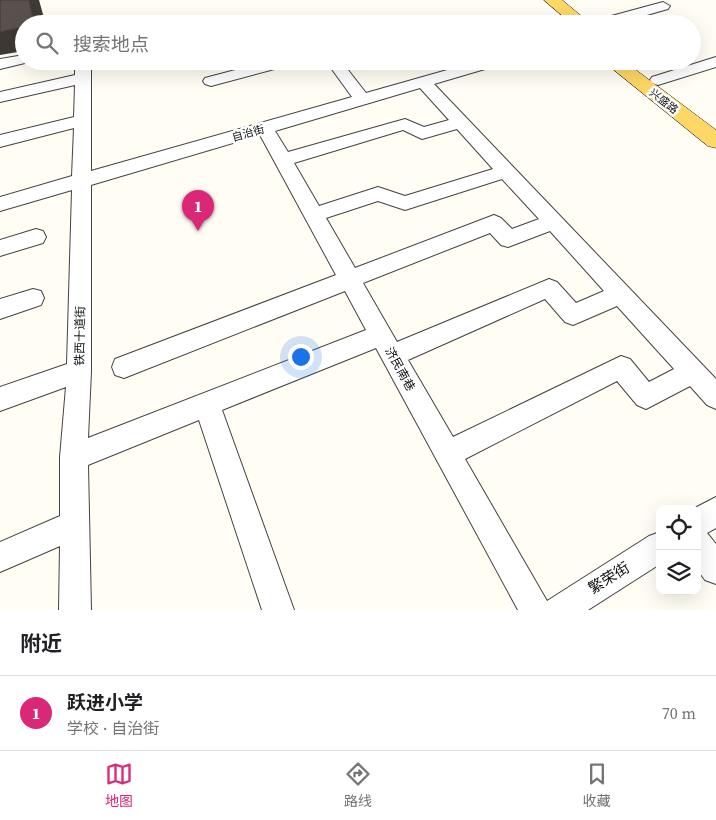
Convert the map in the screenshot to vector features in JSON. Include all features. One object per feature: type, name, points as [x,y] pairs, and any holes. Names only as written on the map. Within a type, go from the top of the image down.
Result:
[{"type":"main road","points":[[552,2],[558,15]]},
{"type":"main road","points":[[552,2],[570,15]]},
{"type":"main road","name":"兴盛路","points":[[624,70],[716,141]]},
{"type":"main road","name":"兴盛路","points":[[645,70],[716,123]]},
{"type":"street","points":[[630,15],[663,6]]},
{"type":"street","points":[[0,64],[15,61]]},
{"type":"street","points":[[701,67],[716,62]]},
{"type":"street","points":[[0,97],[80,70]]},
{"type":"street","name":"铁西十道街","points":[[75,610],[74,457],[79,371],[83,70]]},
{"type":"street","points":[[211,81],[253,70]]},
{"type":"street","points":[[340,70],[362,99]]},
{"type":"street","name":"自治街","points":[[0,204],[465,70]]},
{"type":"street","points":[[658,80],[690,70]]},
{"type":"street","points":[[423,82],[716,396]]},
{"type":"street","points":[[235,125],[341,97],[362,99]]},
{"type":"street","points":[[283,160],[405,124],[422,133],[461,123]]},
{"type":"street","points":[[0,141],[83,126]]},
{"type":"street","points":[[0,154],[83,126]]},
{"type":"street","name":"济民南巷","points":[[265,128],[535,610]]},
{"type":"street","points":[[313,215],[378,194],[404,204],[506,171]]},
{"type":"street","points":[[124,367],[494,223],[508,239],[553,222]]},
{"type":"street","points":[[0,248],[36,237]]},
{"type":"street","points":[[74,457],[207,404],[386,345],[549,288],[573,315],[620,294]]},
{"type":"street","points":[[0,309],[33,298]]},
{"type":"street","points":[[448,454],[621,367],[646,396],[693,372]]},
{"type":"street","points":[[0,400],[79,371]]},
{"type":"street","points":[[207,404],[278,610]]},
{"type":"street","points":[[701,520],[716,511]]},
{"type":"street","points":[[0,557],[74,525]]},
{"type":"street","name":"繁荣街","points":[[559,610],[656,549]]},
{"type":"street","points":[[701,549],[716,569]]},
{"type":"building","points":[[0,0],[29,0],[32,15],[15,15],[15,29],[0,32]]},
{"type":"place","name":"跃进小学","points":[[198,231]]}]
